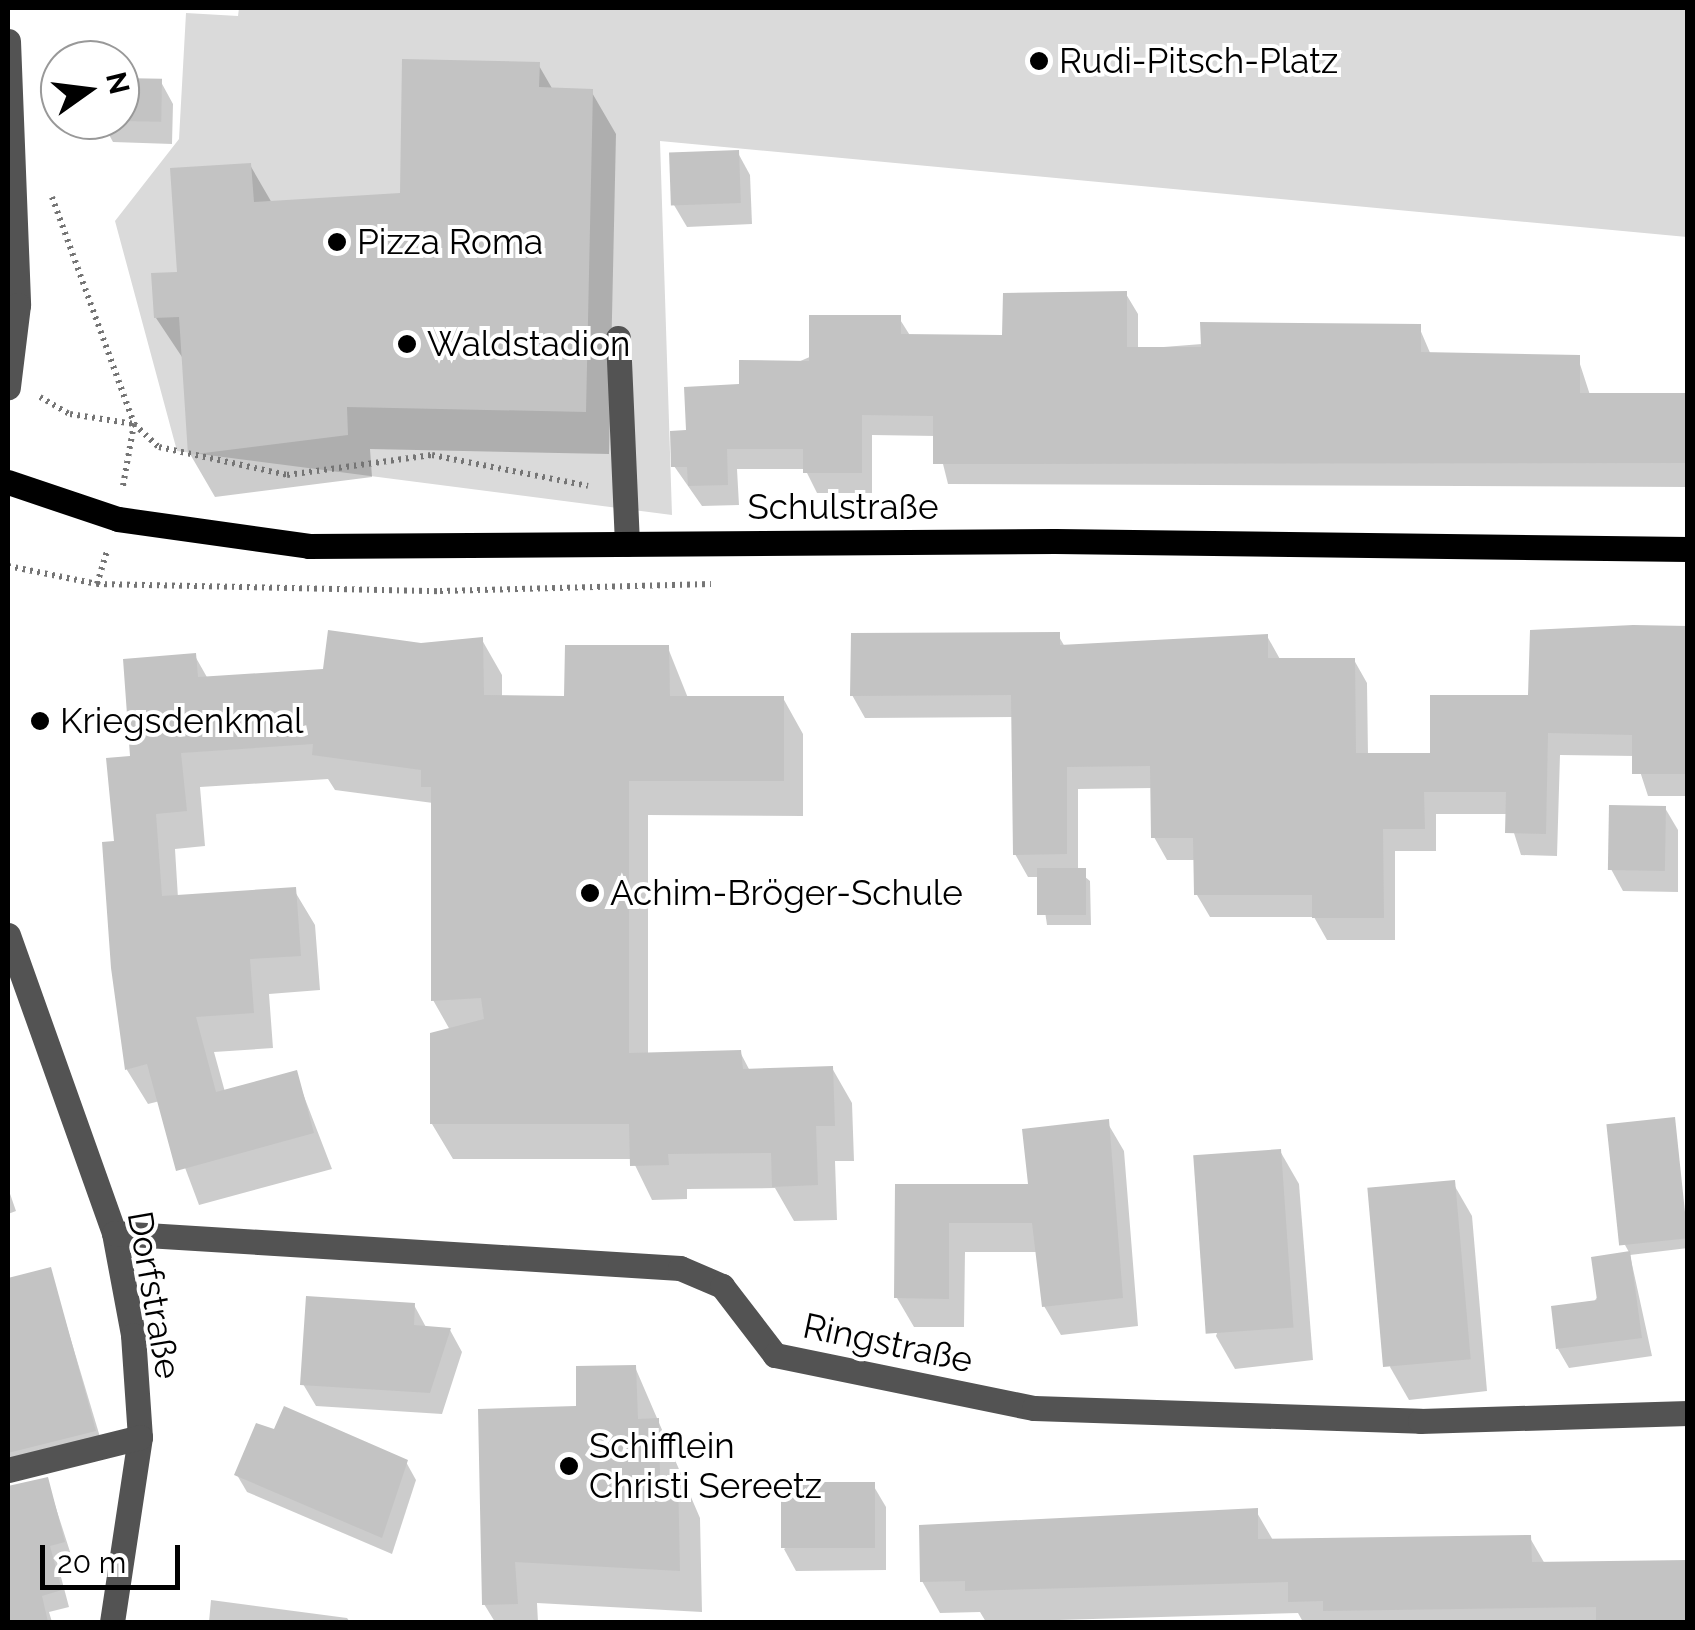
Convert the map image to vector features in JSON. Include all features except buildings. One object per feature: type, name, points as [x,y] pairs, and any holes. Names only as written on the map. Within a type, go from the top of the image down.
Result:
[{"type":"main road","name":"Schulstraße","points":[[8,482],[118,519],[309,546],[1688,549]]},
{"type":"street","points":[[8,42],[18,304],[9,384]]},
{"type":"street","points":[[618,338],[627,544]]},
{"type":"street","name":"Dorfstraße","points":[[8,935],[16,982],[114,1233],[140,1437],[112,1622]]},
{"type":"street","name":"Ringstraße","points":[[114,1233],[680,1268],[722,1286],[775,1355],[1034,1408],[1420,1422],[1688,1413]]},
{"type":"street","points":[[8,1470],[140,1437]]},
{"type":"path","points":[[48,184],[134,424],[159,447],[224,467],[287,475],[432,455],[584,484],[626,502]]},
{"type":"path","points":[[9,384],[70,414],[134,424]]},
{"type":"path","points":[[8,566],[97,584],[118,519],[134,424]]},
{"type":"shaded area","name":"Waldstadion","points":[[239,8],[1687,8],[1687,237],[660,141],[672,515],[177,451],[115,221],[179,139],[186,13],[238,16]]},
{"type":"place","name":"Rudi-Pitsch-Platz","points":[[1039,61]]},
{"type":"place","name":"Pizza Roma","points":[[337,242]]},
{"type":"place","name":"Waldstadion","points":[[407,344]]},
{"type":"place","name":"Kriegsdenkmal","points":[[40,721]]},
{"type":"place","name":"Achim-Bröger-Schule","points":[[590,893]]},
{"type":"place","name":"Schifflein Christi Sereetz","points":[[569,1466]]}]
